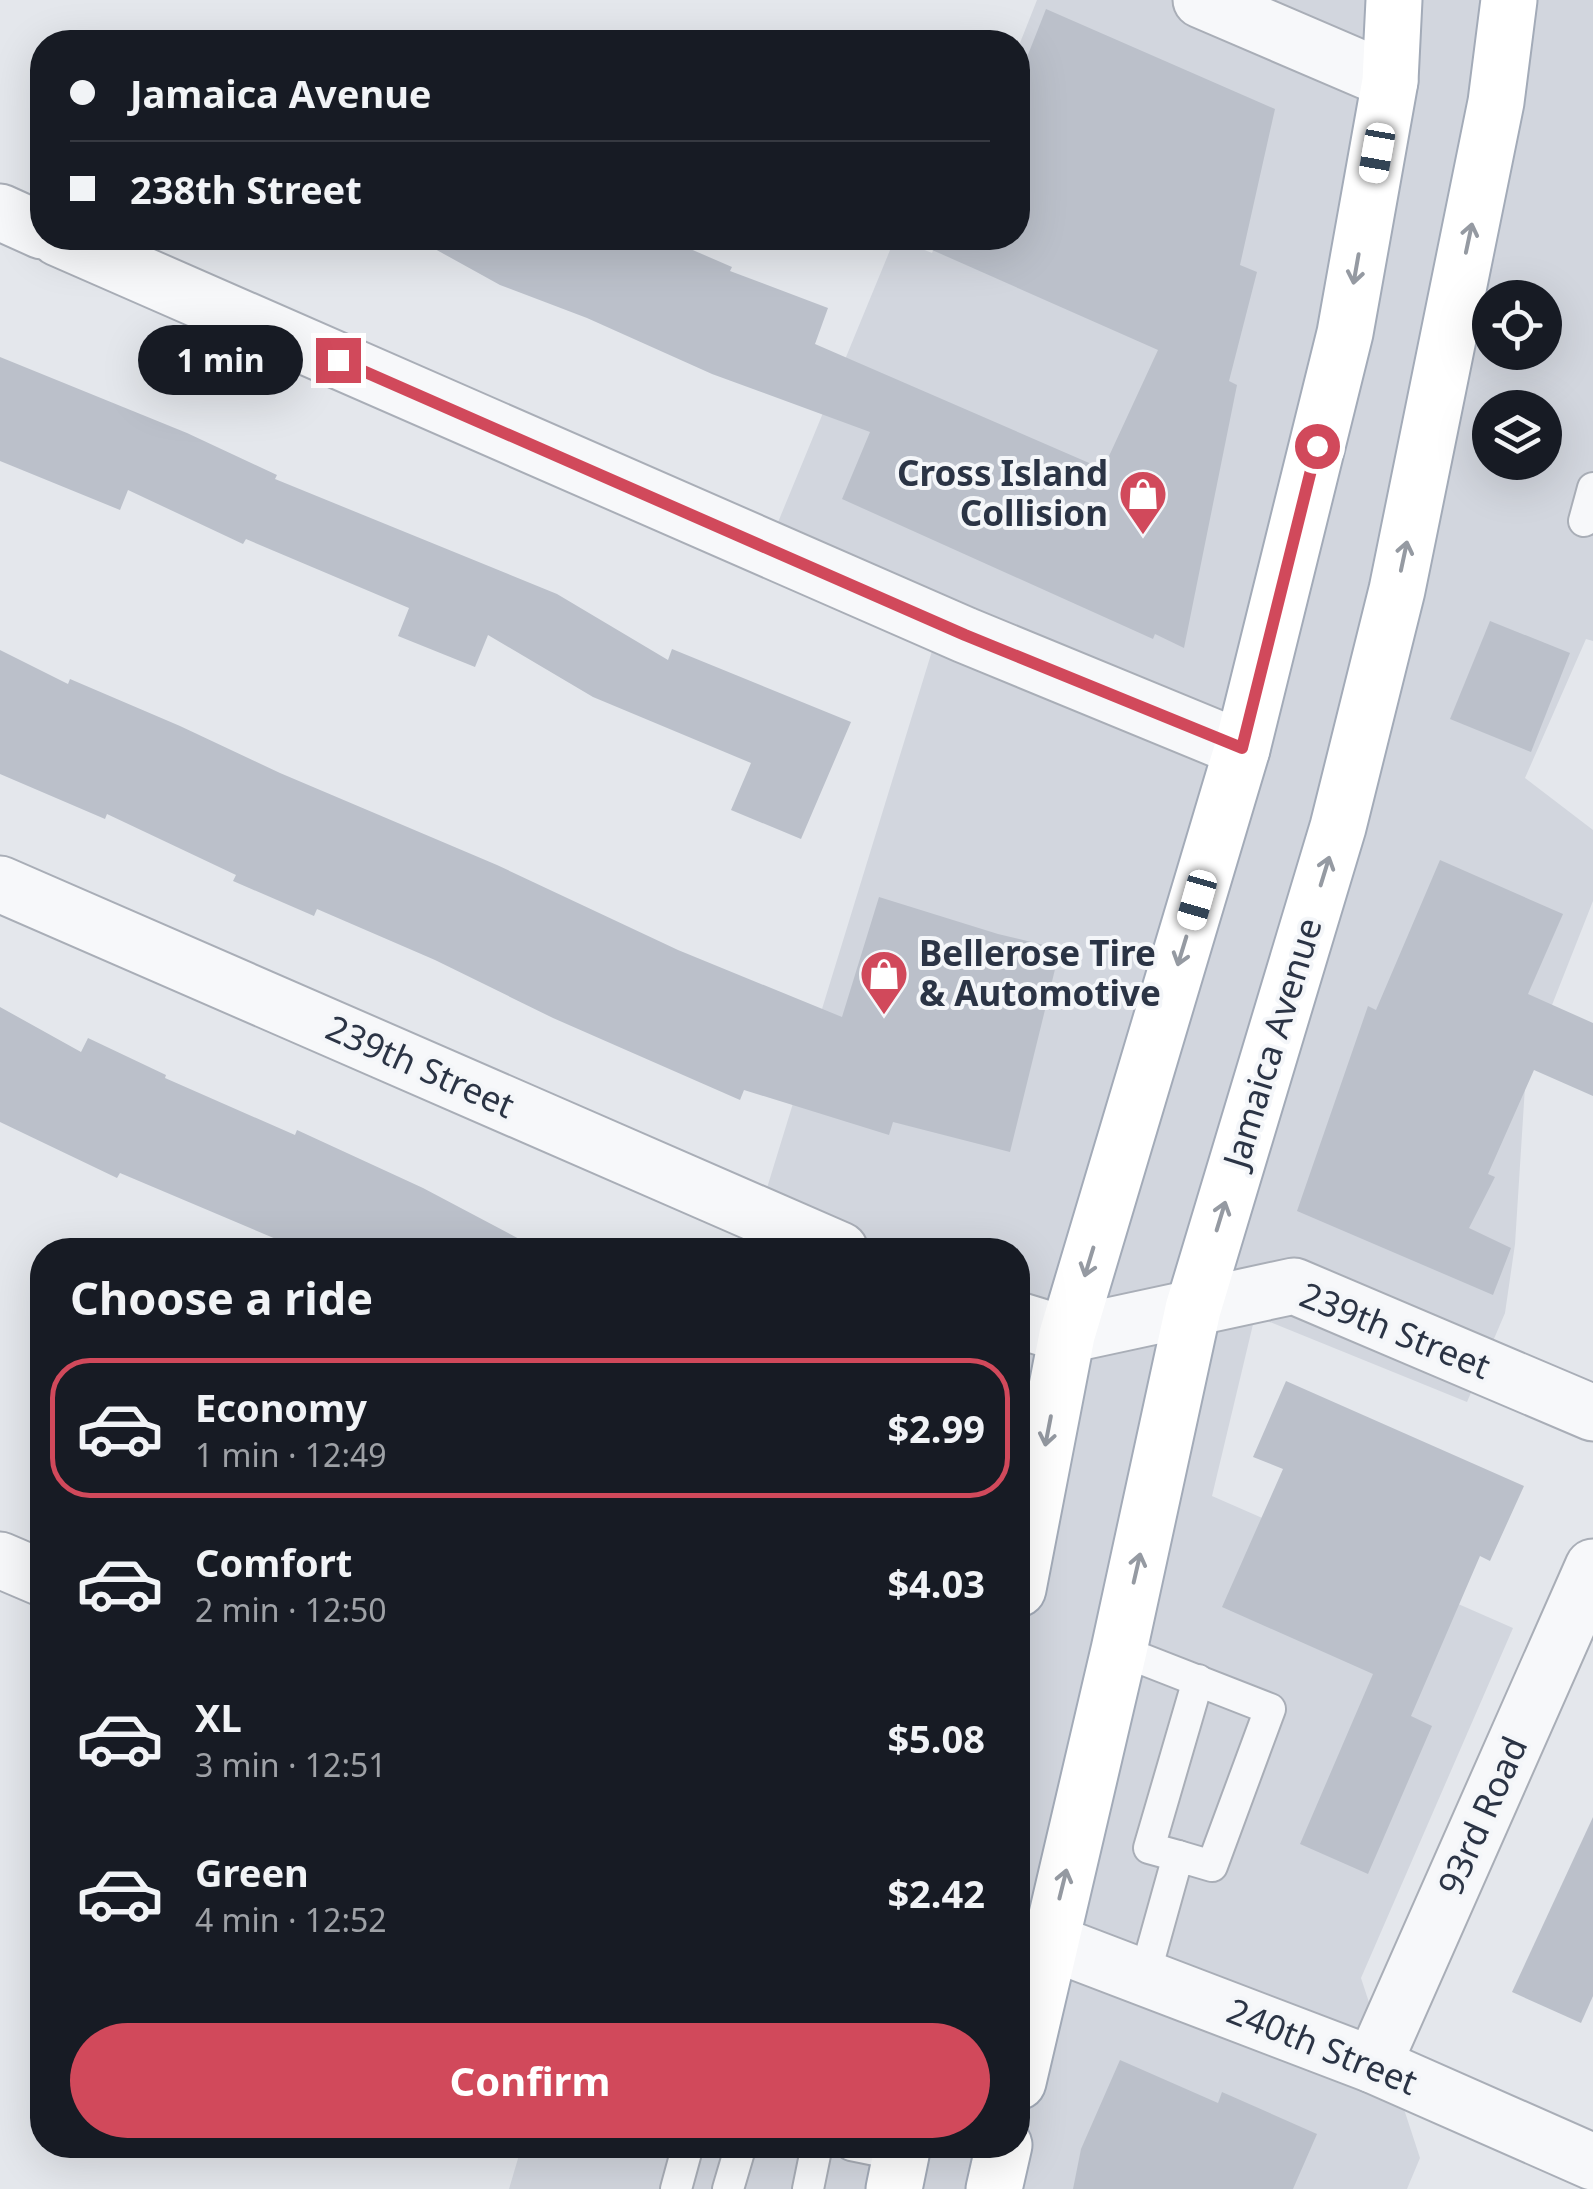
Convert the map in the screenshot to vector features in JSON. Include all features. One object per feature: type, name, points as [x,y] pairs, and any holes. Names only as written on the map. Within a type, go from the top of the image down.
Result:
[{"type":"main road","points":[[1030,1458],[1042,1328],[1242,748],[1345,332],[1390,81],[1394,0]]},
{"type":"main road","name":"Jamaica Avenue","points":[[1030,2026],[1119,1650],[1193,1309],[1338,828],[1397,590],[1496,102],[1509,0]]},
{"type":"main road","points":[[994,2189],[1001,2158]]},
{"type":"street","points":[[1201,0],[1390,81]]},
{"type":"street","points":[[0,212],[30,225]]},
{"type":"street","points":[[85,250],[965,635],[1242,748]]},
{"type":"street","name":"239th Street","points":[[0,884],[812,1238]]},
{"type":"street","name":"239th Street","points":[[1042,1328],[1193,1309],[1294,1286],[1593,1413]]},
{"type":"street","points":[[0,1560],[30,1573]]},
{"type":"street","name":"93rd Road","points":[[1373,2064],[1593,1566]]},
{"type":"street","name":"240th Street","points":[[1048,1941],[1373,2064],[1593,2162]]},
{"type":"lane","points":[[1584,521],[1593,488]]},
{"type":"lane","points":[[1119,1650],[1198,1680],[1270,1710],[1212,1866],[1149,1848],[1198,1680]]},
{"type":"lane","points":[[1144,1978],[1178,1856]]},
{"type":"lane","points":[[676,2189],[684,2158]]},
{"type":"lane","points":[[728,2189],[737,2158]]},
{"type":"lane","points":[[808,2189],[814,2158]]},
{"type":"shaded area","points":[[1037,0],[1593,0],[1593,641],[1586,639],[1525,778],[1593,830],[1593,901],[1526,1071],[1515,1244],[1505,1313],[1467,1402],[1255,1316],[1212,1496],[1513,1628],[1361,1978],[1420,2158],[1407,2189],[509,2189],[518,2158],[1030,2158],[1030,1238],[769,1238],[776,1222],[759,1214],[940,625],[767,549],[890,250],[932,253],[1030,250],[1030,30],[1025,30]]},
{"type":"building","points":[[1046,9],[1275,109],[1240,265],[1257,272],[1229,381],[1237,385],[1184,648],[1155,634],[1153,639],[842,499],[870,432],[712,374],[587,318],[500,285],[437,250],[693,250],[732,267],[730,271],[828,308],[815,344],[1103,469],[1158,350],[932,250],[1030,250],[1030,50]]},
{"type":"building","points":[[0,357],[187,433],[277,475],[275,479],[557,594],[668,660],[672,649],[851,722],[801,839],[731,810],[751,763],[593,697],[488,635],[475,667],[398,636],[409,608],[246,539],[243,544],[128,490],[120,510],[0,461]]},
{"type":"building","points":[[1490,621],[1570,653],[1531,752],[1450,719]]},
{"type":"building","points":[[0,650],[68,684],[70,679],[497,865],[678,950],[842,1017],[879,897],[1060,949],[1010,1152],[893,1122],[889,1135],[744,1090],[740,1100],[317,909],[314,916],[233,881],[236,875],[107,814],[105,819],[0,774]]},
{"type":"building","points":[[1440,860],[1563,914],[1528,994],[1593,1023],[1593,1096],[1534,1070],[1488,1174],[1495,1177],[1469,1228],[1511,1248],[1493,1295],[1297,1211],[1368,1006],[1376,1010]]},
{"type":"building","points":[[0,1007],[81,1052],[88,1038],[166,1075],[165,1078],[295,1135],[297,1130],[423,1188],[517,1238],[274,1238],[120,1173],[117,1178],[0,1122]]},
{"type":"building","points":[[1286,1381],[1524,1486],[1490,1561],[1480,1556],[1411,1716],[1432,1726],[1368,1874],[1300,1844],[1373,1674],[1222,1607],[1283,1469],[1253,1457]]},
{"type":"building","points":[[1593,1817],[1593,1996],[1581,2023],[1512,1992]]},
{"type":"building","points":[[1120,2060],[1218,2103],[1222,2092],[1317,2134],[1293,2189],[1073,2189],[1081,2149]]},
{"type":"place","name":"Cross Island Collision","points":[[1143,536]]},
{"type":"place","name":"Bellerose Tire & Automotive","points":[[884,1016]]},
{"type":"route","points":[[338,360],[965,635],[1242,748],[1317,446]]}]
